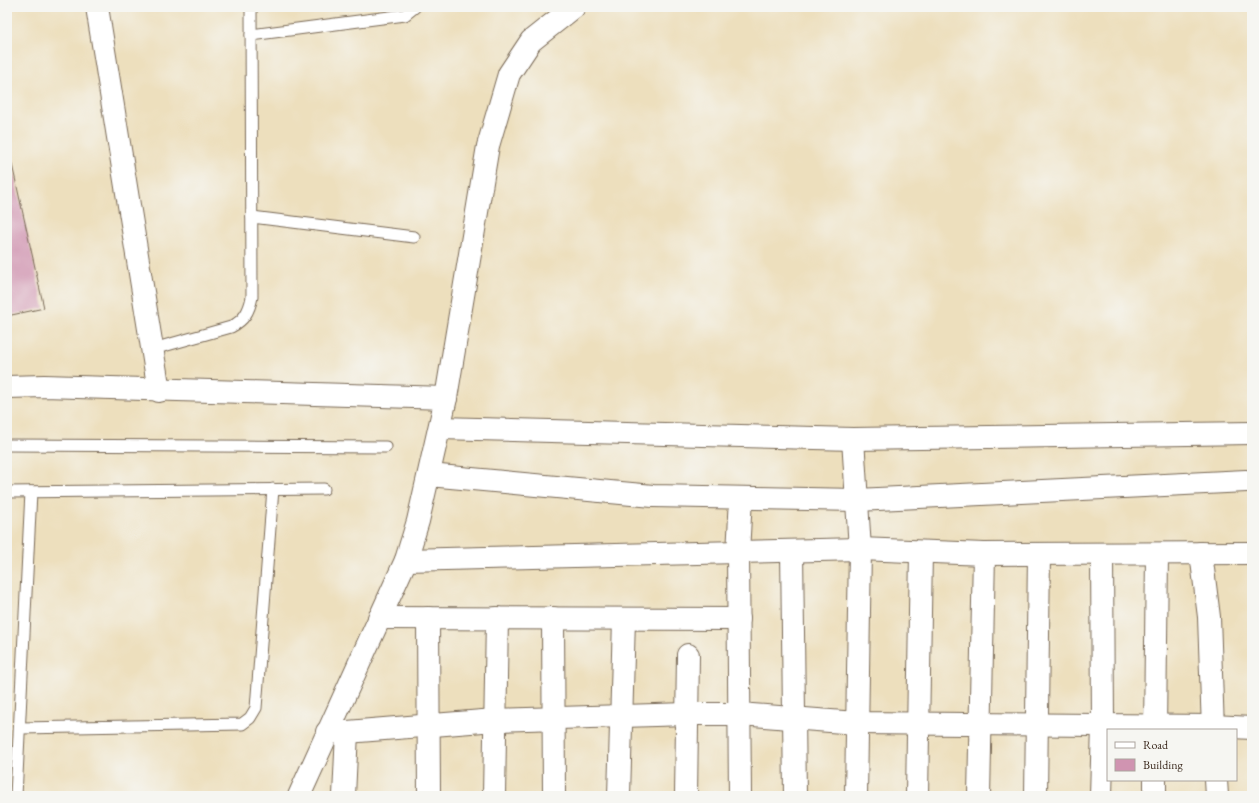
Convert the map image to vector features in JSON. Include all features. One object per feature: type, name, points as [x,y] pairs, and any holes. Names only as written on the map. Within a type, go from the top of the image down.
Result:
[{"type":"street","points":[[98,7],[159,391]]},
{"type":"street","points":[[299,796],[337,732],[379,618],[406,560],[440,428],[488,146],[509,74],[532,41],[574,7]]},
{"type":"street","points":[[7,387],[44,386],[159,391],[446,398]]},
{"type":"street","points":[[440,428],[853,439],[1252,433]]},
{"type":"street","points":[[853,439],[860,550],[856,796]]},
{"type":"street","points":[[429,475],[653,496],[857,500],[1246,481]]},
{"type":"street","points":[[740,796],[738,553],[741,498]]},
{"type":"street","points":[[406,560],[860,550],[984,554],[1251,553]]},
{"type":"street","points":[[792,552],[795,796]]},
{"type":"street","points":[[917,796],[921,552]]},
{"type":"street","points":[[1201,553],[1209,617],[1213,728]]},
{"type":"street","points":[[979,796],[984,554]]},
{"type":"street","points":[[1036,796],[1039,554]]},
{"type":"street","points":[[1101,796],[1103,725],[1102,554]]},
{"type":"street","points":[[1155,728],[1158,554]]},
{"type":"street","points":[[379,618],[739,619]]},
{"type":"street","points":[[428,618],[430,725],[429,796]]},
{"type":"street","points":[[494,796],[497,618]]},
{"type":"street","points":[[553,618],[554,796]]},
{"type":"street","points":[[619,796],[623,715],[624,619]]},
{"type":"street","points":[[686,796],[688,655]]},
{"type":"street","points":[[337,732],[495,720],[687,714],[739,714],[856,723],[1036,724],[1103,725],[1155,728],[1252,728]]},
{"type":"street","points":[[337,732],[344,796]]},
{"type":"street","points":[[1154,796],[1155,781]]},
{"type":"street","points":[[1216,781],[1217,796]]},
{"type":"lane","points":[[153,349],[231,327],[240,323],[246,316],[252,298],[251,7]]},
{"type":"lane","points":[[251,35],[405,15],[415,7]]},
{"type":"lane","points":[[252,217],[414,237]]},
{"type":"lane","points":[[7,445],[386,447]]},
{"type":"lane","points":[[20,728],[242,724],[250,718],[256,708],[273,489]]},
{"type":"lane","points":[[7,492],[324,489]]},
{"type":"lane","points":[[16,796],[31,492]]},
{"type":"building","points":[[7,142],[44,308],[7,316]]}]
